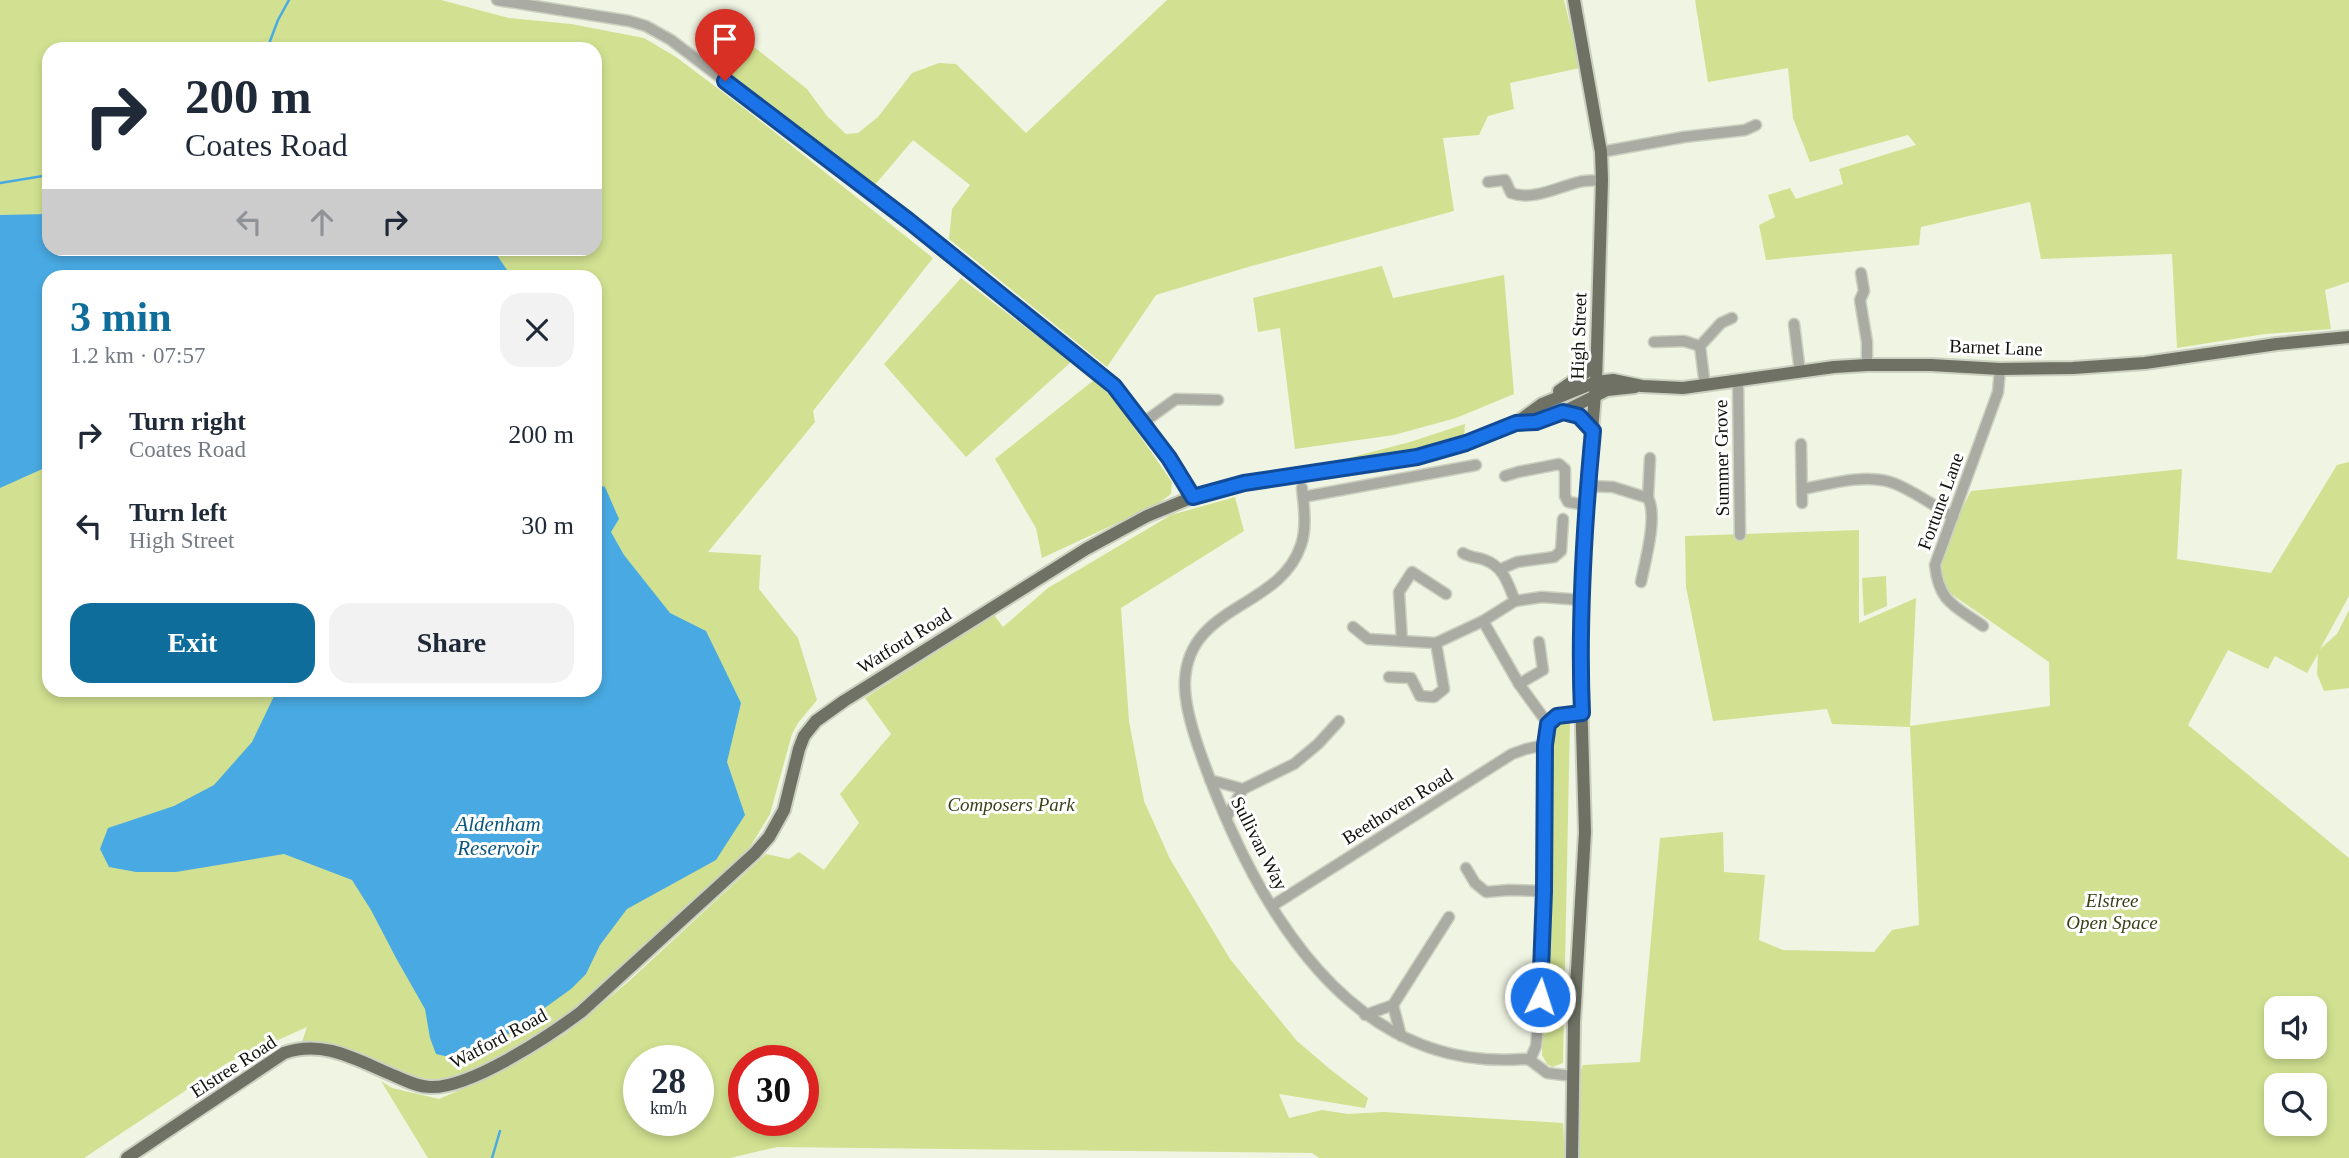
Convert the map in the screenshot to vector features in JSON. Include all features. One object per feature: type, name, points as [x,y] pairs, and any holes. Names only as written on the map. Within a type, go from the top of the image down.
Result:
[{"type":"main road","name":"High Street","points":[[1572,1158],[1572,1076],[1585,856],[1582,600],[1596,382],[1602,180],[1601,152],[1574,0]]},
{"type":"main road","name":"Barnet Lane","points":[[1596,382],[1614,380],[1642,386],[1683,388],[1867,365],[2073,368],[2146,363],[2277,344],[2349,337]]},
{"type":"main road","points":[[1542,404],[1596,365]]},
{"type":"main road","name":"Watford Road","points":[[449,1086],[496,1065],[564,1025],[755,853],[780,818],[801,741],[816,721],[1086,549],[1147,516],[1193,497],[1244,483],[1417,457],[1466,443],[1516,423],[1542,404],[1596,382]]},
{"type":"main road","name":"Barnet Lane","points":[[1595,396],[1608,390],[1642,386]]},
{"type":"main road","name":"Watford Road","points":[[1516,423],[1536,422],[1595,396]]},
{"type":"main road","points":[[1563,412],[1579,416],[1593,431]]},
{"type":"main road","name":"Elstree Road","points":[[127,1158],[284,1053],[297,1049],[330,1049],[410,1082],[428,1087],[449,1086]]},
{"type":"street","points":[[497,0],[629,21],[646,26],[671,40],[909,221],[1114,386],[1144,422],[1193,497]]},
{"type":"street","points":[[1601,152],[1684,137],[1745,130],[1756,125]]},
{"type":"street","points":[[1488,182],[1505,180],[1511,193],[1527,195],[1580,181],[1602,180]]},
{"type":"street","points":[[1861,272],[1864,291],[1860,300],[1867,342],[1867,365]]},
{"type":"street","points":[[1705,386],[1700,346],[1721,323],[1732,318]]},
{"type":"street","points":[[1794,324],[1800,372]]},
{"type":"street","points":[[1654,342],[1684,341],[1700,346]]},
{"type":"street","name":"Fortune Lane","points":[[1983,626],[1948,601],[1937,585],[1935,565],[1998,392],[2000,369]]},
{"type":"street","name":"Summer Grove","points":[[1738,382],[1740,535]]},
{"type":"street","points":[[1144,422],[1176,399],[1218,400]]},
{"type":"street","points":[[1801,444],[1802,503]]},
{"type":"street","points":[[1641,582],[1650,537],[1650,458]]},
{"type":"street","points":[[1505,476],[1559,464],[1565,469],[1565,496],[1568,502],[1586,505]]},
{"type":"street","name":"Sullivan Way","points":[[1476,465],[1302,492],[1305,525],[1301,545],[1283,576],[1209,626],[1197,641],[1190,655],[1185,682],[1186,696],[1195,735],[1210,779],[1249,866],[1272,906],[1300,946],[1343,996],[1365,1015],[1401,1036],[1435,1051],[1469,1058],[1530,1060],[1547,1073],[1572,1076]]},
{"type":"street","points":[[1803,489],[1846,481],[1891,482],[1953,517]]},
{"type":"street","points":[[1588,486],[1613,487],[1650,501]]},
{"type":"street","points":[[1501,569],[1517,562],[1554,557],[1561,551],[1563,519]]},
{"type":"street","points":[[1464,553],[1501,569],[1515,601]]},
{"type":"street","points":[[1402,641],[1399,592],[1412,572],[1446,594]]},
{"type":"street","points":[[1353,627],[1368,639],[1436,643],[1483,621],[1515,601],[1542,597],[1582,600]]},
{"type":"street","points":[[1483,621],[1519,684],[1543,717]]},
{"type":"street","points":[[1519,684],[1543,670],[1539,642]]},
{"type":"street","points":[[1389,677],[1410,678],[1420,696],[1434,697],[1444,689],[1436,643]]},
{"type":"street","points":[[1530,1060],[1536,1046],[1542,972],[1545,745],[1548,724],[1564,715],[1582,713]]},
{"type":"street","points":[[1226,818],[1243,789],[1294,764],[1318,744],[1339,721]]},
{"type":"street","name":"Beethoven Road","points":[[1272,906],[1512,754],[1545,745]]},
{"type":"street","points":[[1210,779],[1243,789]]},
{"type":"street","points":[[1466,868],[1475,883],[1486,892],[1544,891]]},
{"type":"street","points":[[1365,1015],[1393,1005],[1449,917]]},
{"type":"street","points":[[1393,1005],[1401,1036]]},
{"type":"green space","points":[[0,0],[441,0],[509,18],[571,24],[644,38],[676,57],[749,112],[933,258],[813,411],[815,422],[708,552],[761,555],[759,589],[798,638],[817,700],[792,734],[770,814],[747,852],[600,990],[554,1027],[491,1062],[453,1080],[424,1082],[330,1045],[302,1042],[307,1027],[227,1063],[84,1158],[0,1158]]},
{"type":"green space","points":[[1167,0],[1564,0],[1580,68],[1510,83],[1514,109],[1488,116],[1479,135],[1443,138],[1454,211],[1156,295],[1107,367],[949,239],[952,209],[970,185],[913,140],[874,186],[696,47],[716,34],[734,31],[807,89],[827,116],[846,134],[858,133],[878,117],[912,73],[939,63],[956,64],[1026,133]]},
{"type":"green space","points":[[1695,0],[2349,0],[2349,282],[2325,290],[2331,329],[2265,334],[2177,348],[2172,254],[2041,259],[2030,202],[1921,227],[1919,245],[1766,260],[1759,225],[1775,217],[1768,195],[1790,188],[1796,199],[1843,184],[1839,169],[1916,145],[1908,135],[1810,162],[1793,118],[1788,68],[1708,82]]},
{"type":"green space","points":[[1382,266],[1393,298],[1504,275],[1514,394],[1456,418],[1394,435],[1295,449],[1280,328],[1258,332],[1253,298]]},
{"type":"green space","points":[[961,278],[1071,362],[966,457],[884,364]]},
{"type":"green space","points":[[1094,380],[1115,400],[1172,482],[1171,494],[1156,505],[1042,558],[1036,528],[995,459]]},
{"type":"green space","points":[[1465,424],[1464,438],[1448,443],[1385,457],[1337,461],[1410,442]]},
{"type":"green space","name":"Elstree Open Space","points":[[2349,462],[2349,596],[2320,649],[2337,634],[2349,610],[2349,688],[2324,691],[2317,674],[2318,654],[2307,673],[2275,656],[2268,669],[2228,650],[2188,725],[2349,858],[2349,1158],[1578,1158],[1580,1121],[1577,1080],[1583,1065],[1640,1062],[1660,838],[1723,832],[1724,872],[1765,875],[1759,940],[1783,950],[1874,952],[1892,930],[1919,925],[1910,727],[1832,724],[1827,709],[1713,721],[1686,587],[1685,536],[1859,530],[1859,623],[1916,598],[1910,726],[2050,706],[2049,662],[1947,591],[1942,579],[1941,566],[1947,540],[1971,491],[2182,469],[2177,559],[2271,573],[2337,465]]},
{"type":"green space","name":"Composers Park","points":[[1235,497],[1244,531],[1121,608],[1129,721],[1144,801],[1170,859],[1230,959],[1297,1041],[1368,1098],[1365,1108],[1279,1094],[1289,1118],[1322,1110],[1348,1114],[1383,1112],[1563,1123],[1565,1158],[1319,1158],[1312,1153],[777,1147],[730,1158],[428,1158],[381,1081],[392,1088],[439,1099],[485,1079],[565,1034],[628,982],[766,854],[789,859],[799,852],[824,870],[859,823],[840,794],[891,734],[865,698],[994,615],[1003,627],[1048,588],[1171,515]]},
{"type":"green space","points":[[1886,576],[1887,606],[1864,616],[1862,578]]},
{"type":"green space","points":[[1570,720],[1563,1063],[1552,1067],[1542,1055],[1549,738],[1553,727]]},
{"type":"water","points":[[42,214],[42,256],[498,256],[507,270],[42,270],[42,469],[0,488],[0,215]]},
{"type":"water","name":"Aldenham Reservoir","points":[[602,486],[605,487],[619,519],[611,532],[624,555],[670,613],[706,631],[741,703],[727,762],[745,815],[716,860],[627,909],[600,945],[586,974],[571,989],[496,1043],[472,1053],[449,1057],[436,1054],[425,1009],[352,880],[284,854],[176,872],[136,872],[109,867],[100,849],[108,828],[174,806],[214,785],[252,742],[274,697],[602,697]]},
{"type":"waterway","points":[[270,42],[289,0]]},
{"type":"waterway","points":[[0,183],[42,176]]},
{"type":"waterway","points":[[492,1158],[500,1131]]},
{"type":"route","points":[[725,81],[909,221],[1114,386],[1144,422],[1193,497],[1244,483],[1417,457],[1466,443],[1516,423],[1536,422],[1563,412],[1584,419],[1593,431],[1586,505],[1582,600],[1582,713],[1557,716],[1548,724],[1545,745],[1540,997]]}]
